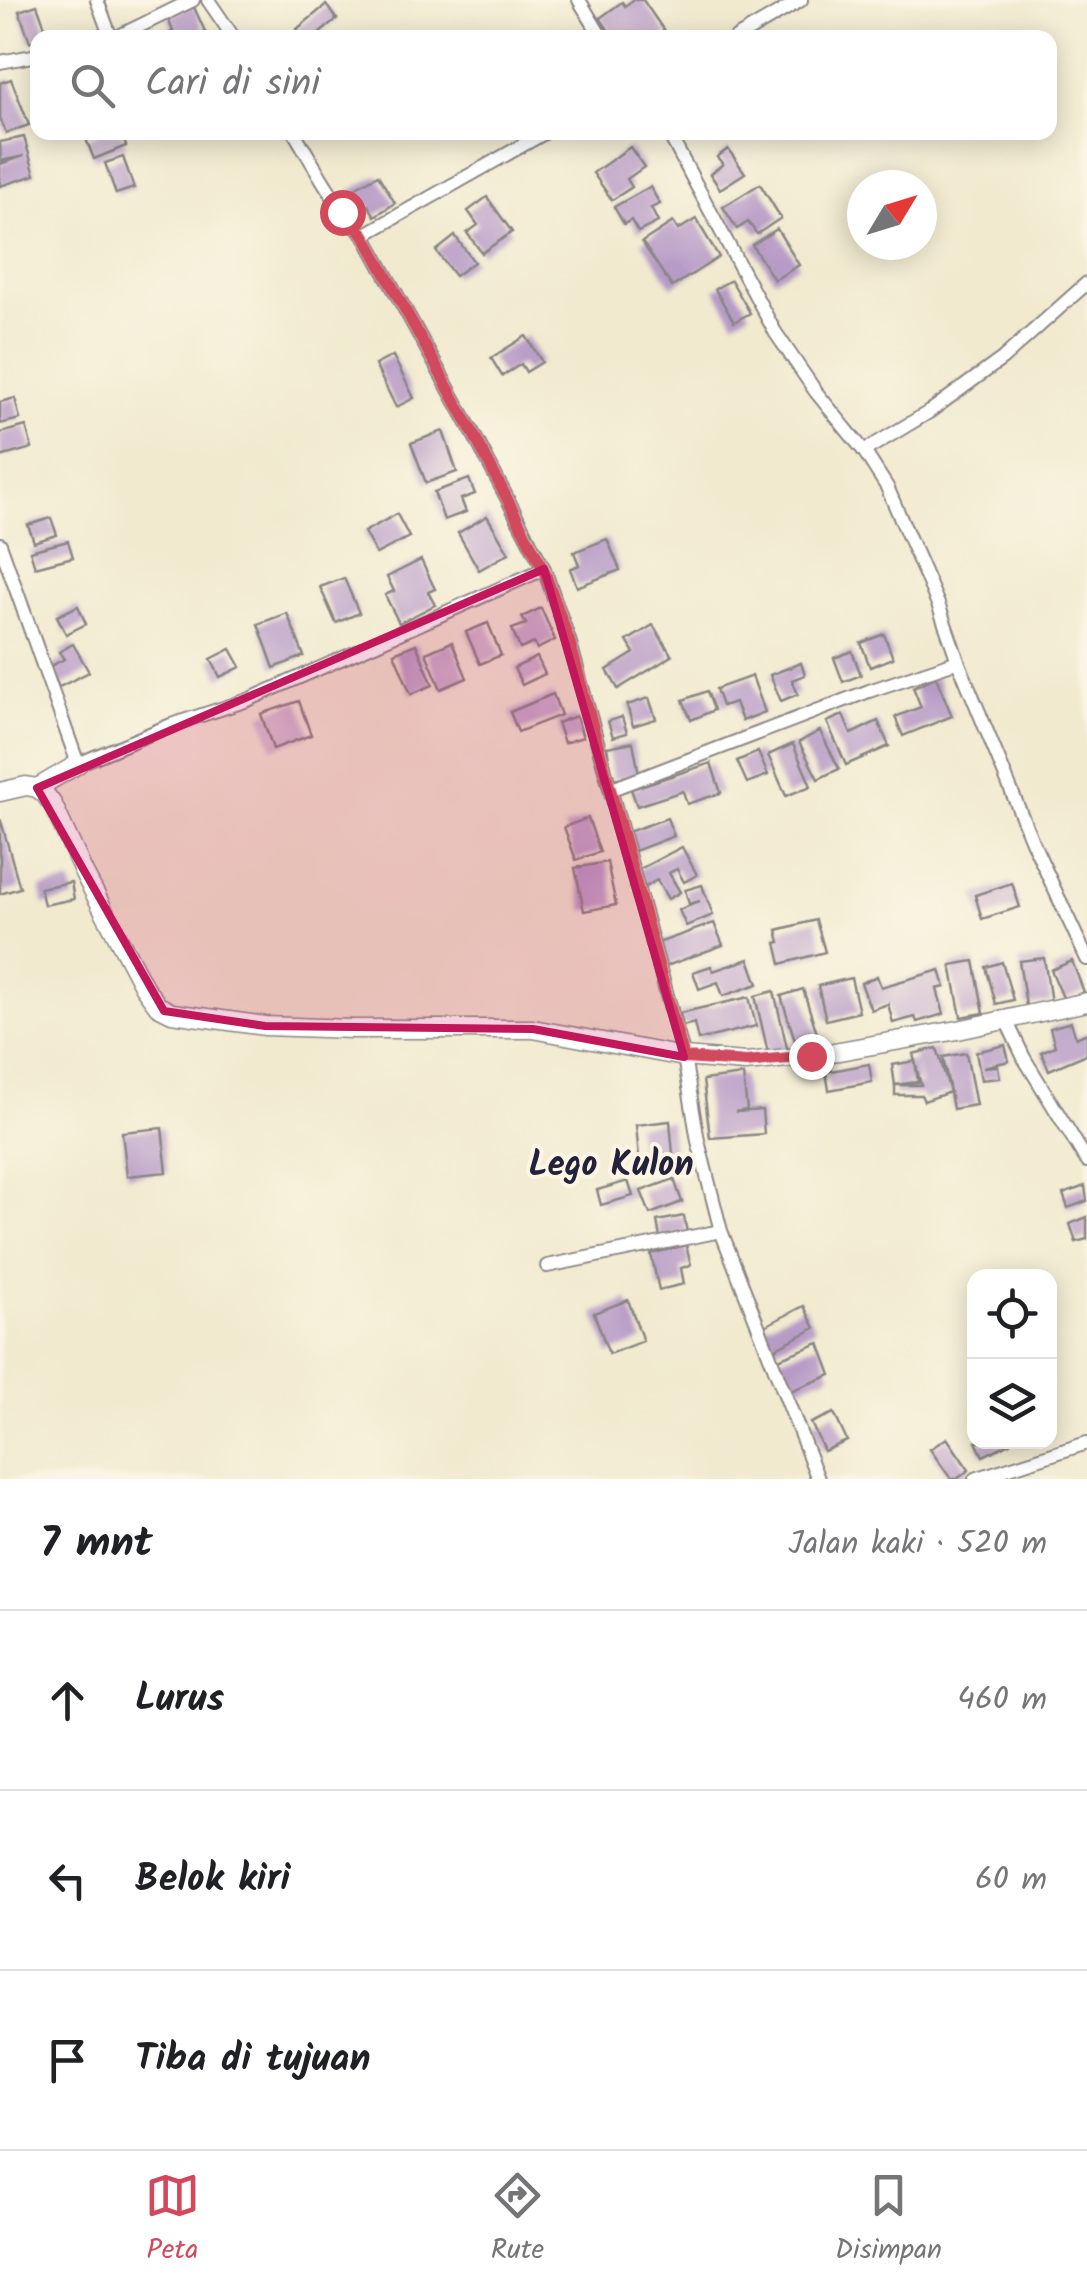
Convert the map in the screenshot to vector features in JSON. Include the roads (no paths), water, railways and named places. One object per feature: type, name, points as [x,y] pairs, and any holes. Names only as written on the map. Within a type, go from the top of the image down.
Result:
[{"type":"street","points":[[97,0],[110,30]]},
{"type":"street","points":[[130,30],[192,0]]},
{"type":"street","points":[[208,0],[229,30]]},
{"type":"street","points":[[579,0],[597,30]]},
{"type":"street","points":[[750,30],[801,0]]},
{"type":"street","points":[[0,62],[30,56]]},
{"type":"street","points":[[298,140],[326,189],[364,235],[544,570],[570,643],[612,789],[684,1058],[698,1141],[721,1231],[818,1479]]},
{"type":"street","points":[[364,235],[532,140]]},
{"type":"street","points":[[672,140],[775,332],[887,487],[1032,840],[1087,960]]},
{"type":"street","points":[[864,451],[929,412],[1002,359],[1087,282]]},
{"type":"street","points":[[0,544],[78,764]]},
{"type":"street","points":[[37,788],[78,764],[171,725],[248,700],[544,570]]},
{"type":"street","points":[[612,789],[852,697],[958,662]]},
{"type":"street","points":[[0,792],[26,786],[45,794],[144,987],[164,1011],[265,1026],[532,1029],[684,1058],[746,1062],[811,1056],[1087,1002]]},
{"type":"street","points":[[1006,1020],[1024,1058],[1087,1161]]},
{"type":"street","points":[[547,1266],[721,1231]]},
{"type":"street","points":[[974,1479],[1087,1442]]},
{"type":"district","name":"Lego Kulon","points":[[611,1163]]}]
